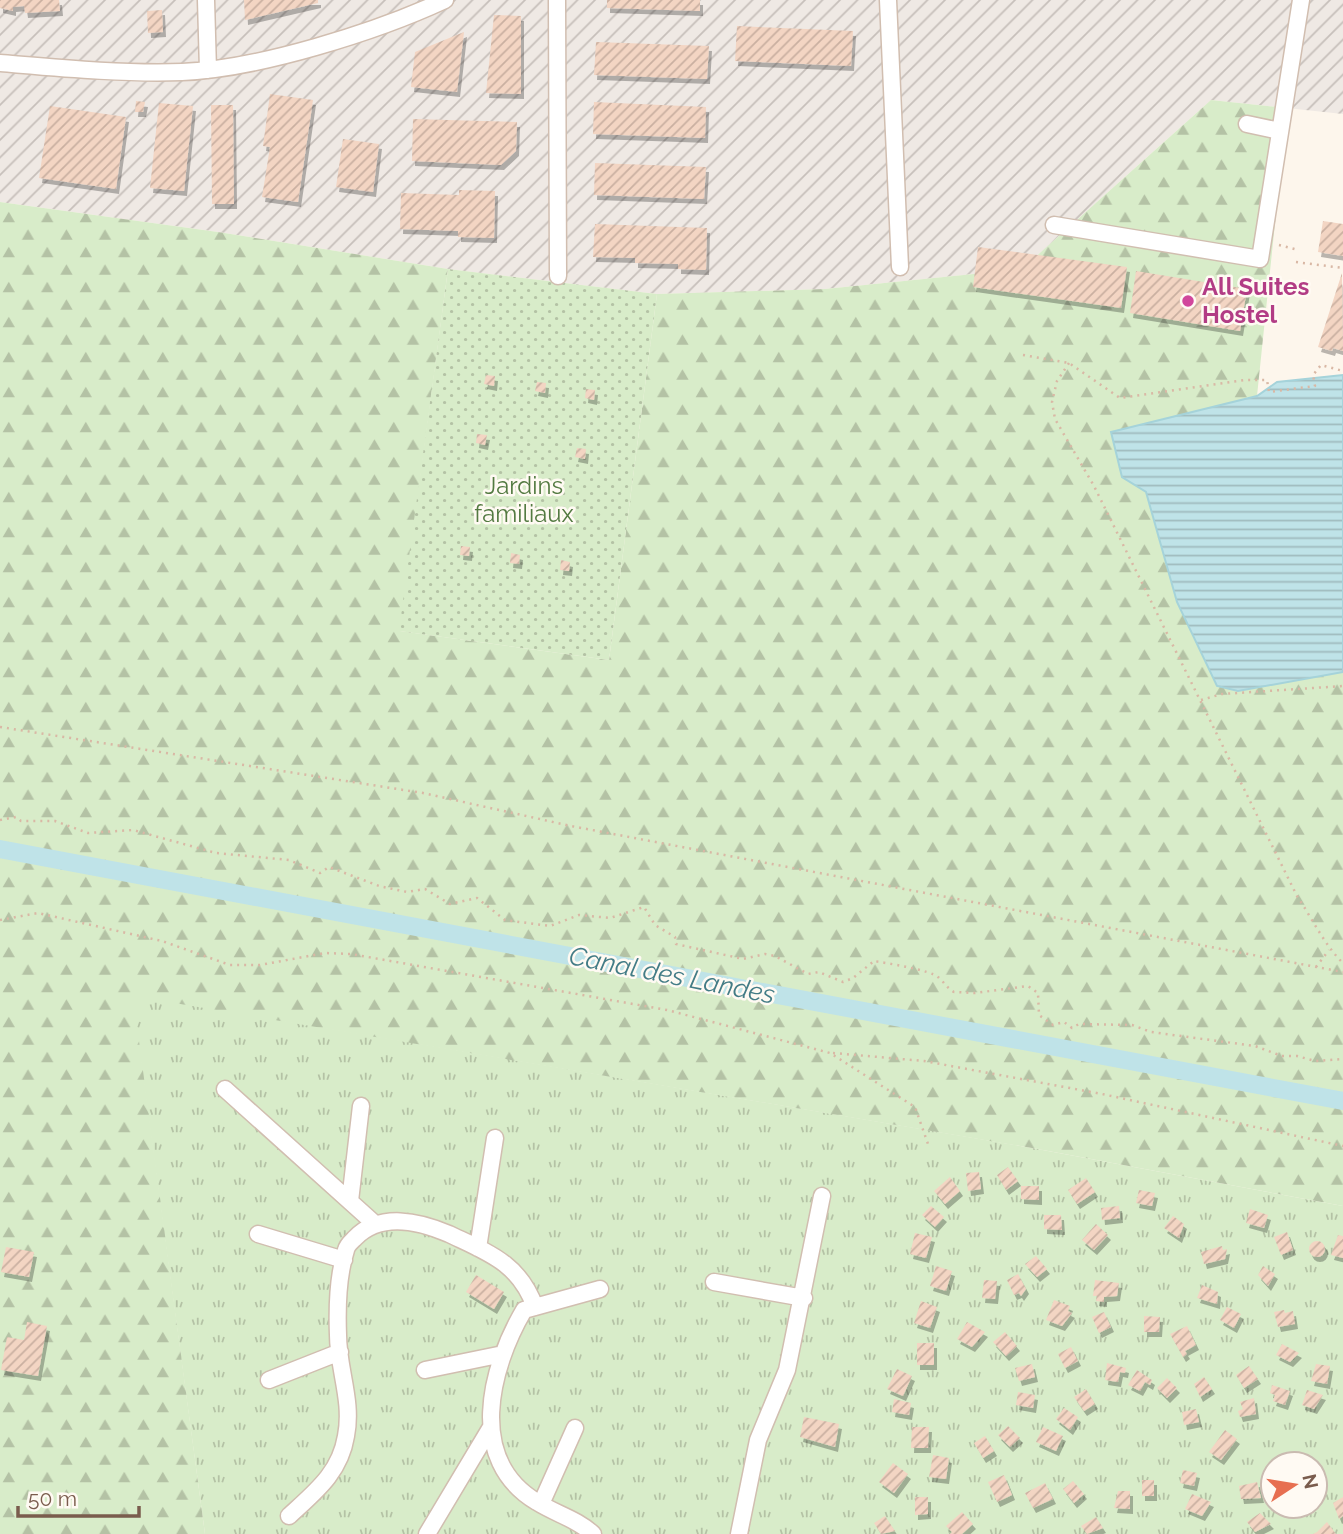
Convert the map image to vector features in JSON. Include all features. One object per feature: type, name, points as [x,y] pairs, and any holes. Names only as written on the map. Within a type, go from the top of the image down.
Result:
[{"type":"street","points":[[206,0],[208,70]]},
{"type":"street","points":[[0,62],[77,69],[181,72],[208,70],[312,48],[445,0]]},
{"type":"street","points":[[557,0],[558,276]]},
{"type":"street","points":[[888,0],[900,267]]},
{"type":"street","points":[[1054,225],[1259,259],[1300,0]]},
{"type":"street","points":[[1247,124],[1280,131]]},
{"type":"street","points":[[225,1089],[376,1224]]},
{"type":"street","points":[[349,1201],[361,1106]]},
{"type":"street","points":[[478,1248],[495,1138]]},
{"type":"street","points":[[739,1534],[758,1440],[788,1370],[822,1196]]},
{"type":"street","points":[[289,1516],[330,1478],[340,1458],[347,1434],[347,1401],[337,1338],[344,1260],[346,1248],[368,1225],[398,1221],[429,1225],[478,1248],[518,1272],[535,1307]]},
{"type":"street","points":[[258,1234],[344,1260]]},
{"type":"street","points":[[714,1282],[804,1298]]},
{"type":"street","points":[[593,1534],[571,1518],[541,1504],[512,1482],[495,1454],[489,1413],[506,1341],[524,1310],[600,1289]]},
{"type":"street","points":[[269,1380],[340,1352]]},
{"type":"street","points":[[425,1370],[503,1354]]},
{"type":"street","points":[[427,1534],[491,1427]]},
{"type":"street","points":[[541,1504],[575,1428]]},
{"type":"path","points":[[1263,240],[1298,250]]},
{"type":"path","points":[[1296,261],[1343,268]]},
{"type":"path","points":[[1023,355],[1069,363],[1120,398],[1245,380],[1267,380],[1269,392],[1315,386],[1313,376],[1321,365],[1343,371]]},
{"type":"path","points":[[1069,363],[1057,381],[1052,402],[1055,419],[1094,486],[1297,896],[1324,934],[1329,950],[1343,964]]},
{"type":"path","points":[[1200,701],[1222,694],[1343,687]]},
{"type":"path","points":[[0,727],[423,793],[571,826],[1343,972]]},
{"type":"path","points":[[0,820],[16,817],[21,821],[55,821],[88,833],[127,829],[216,853],[289,860],[320,873],[331,868],[379,886],[407,892],[425,889],[450,904],[477,898],[501,919],[512,923],[556,926],[579,915],[607,918],[644,907],[662,931],[675,937],[676,944],[743,959],[775,956],[798,970],[808,974],[819,972],[832,980],[850,980],[874,961],[894,963],[908,970],[937,976],[954,992],[975,993],[1021,985],[1033,987],[1038,993],[1039,1015],[1053,1025],[1064,1022],[1072,1028],[1079,1024],[1132,1025],[1151,1032],[1255,1045],[1282,1056],[1297,1056],[1315,1061],[1343,1059]]},
{"type":"path","points":[[0,920],[38,913],[162,941],[230,965],[260,965],[325,953],[351,954],[667,1010],[830,1053],[924,1061],[1102,1094],[1343,1146]]},
{"type":"path","points":[[1316,967],[1329,950]]},
{"type":"path","points":[[830,1053],[915,1107],[928,1144]]},
{"type":"shaded area","points":[[0,0],[1343,0],[1343,114],[1211,100],[1022,269],[825,289],[657,294],[448,269],[218,232],[0,202]]},
{"type":"green space","points":[[1211,100],[1287,108],[1257,396],[1111,432],[1122,477],[1146,492],[1177,602],[1238,691],[1343,672],[1343,1206],[1032,1148],[133,996],[205,1534],[0,1534],[0,202],[218,232],[448,269],[400,631],[609,660],[657,294],[825,289],[1022,269]]},
{"type":"green space","name":"Jardins familiaux","points":[[448,269],[657,294],[609,660],[399,631]]},
{"type":"green space","points":[[132,995],[1032,1148],[1343,1206],[1343,1534],[205,1534]]},
{"type":"water","points":[[1343,375],[1343,672],[1238,691],[1217,686],[1177,602],[1146,492],[1122,477],[1111,432],[1257,396],[1277,382]]},
{"type":"building","points":[[0,0],[59,0],[60,11],[25,13],[24,6],[13,7],[13,11],[0,8]]},
{"type":"building","points":[[244,0],[318,0],[318,3],[245,20]]},
{"type":"building","points":[[607,0],[700,0],[700,11],[607,8]]},
{"type":"building","points":[[162,10],[163,32],[148,33],[147,11]]},
{"type":"building","points":[[494,15],[521,16],[521,94],[486,93]]},
{"type":"building","points":[[737,26],[853,31],[851,66],[735,61]]},
{"type":"building","points":[[464,32],[457,92],[411,87],[415,52]]},
{"type":"building","points":[[596,42],[709,46],[707,79],[594,75]]},
{"type":"building","points":[[270,94],[313,100],[298,202],[262,197],[270,147],[263,146]]},
{"type":"building","points":[[136,101],[145,102],[143,112],[135,112]]},
{"type":"building","points":[[594,102],[706,107],[705,138],[593,134]]},
{"type":"building","points":[[159,103],[193,106],[184,191],[150,188]]},
{"type":"building","points":[[211,105],[233,105],[234,204],[212,204]]},
{"type":"building","points":[[50,106],[126,117],[116,189],[39,178]]},
{"type":"building","points":[[413,119],[517,122],[516,151],[501,165],[412,161]]},
{"type":"building","points":[[343,139],[379,144],[373,192],[336,187]]},
{"type":"building","points":[[595,163],[706,167],[704,199],[594,195]]},
{"type":"building","points":[[459,190],[495,191],[494,238],[458,237],[458,231],[400,229],[401,193],[459,195]]},
{"type":"building","points":[[1323,221],[1343,224],[1343,256],[1318,252]]},
{"type":"building","points":[[595,224],[707,228],[706,270],[678,269],[678,264],[635,263],[635,258],[593,257]]},
{"type":"building","points":[[978,247],[1127,267],[1121,308],[973,287]]},
{"type":"building","name":"All Suites Hostel","points":[[1136,271],[1247,289],[1240,331],[1130,313]]},
{"type":"building","points":[[1342,273],[1343,351],[1333,348],[1332,351],[1318,347]]},
{"type":"building","points":[[486,375],[495,376],[494,386],[484,384]]},
{"type":"building","points":[[537,382],[546,383],[545,393],[535,391]]},
{"type":"building","points":[[586,389],[595,390],[594,400],[585,398]]},
{"type":"building","points":[[477,434],[487,435],[485,445],[476,443]]},
{"type":"building","points":[[577,448],[586,449],[585,459],[575,457]]},
{"type":"building","points":[[461,546],[470,547],[469,556],[460,555]]},
{"type":"building","points":[[511,553],[520,555],[519,564],[510,563]]},
{"type":"building","points":[[561,560],[570,562],[569,571],[560,570]]},
{"type":"building","points":[[1008,1167],[1018,1181],[1006,1190],[997,1175]]},
{"type":"building","points":[[979,1172],[981,1189],[968,1191],[966,1173]]},
{"type":"building","points":[[950,1177],[960,1191],[945,1204],[934,1191]]},
{"type":"building","points":[[1086,1178],[1095,1192],[1077,1204],[1068,1190]]},
{"type":"building","points":[[1021,1186],[1039,1186],[1039,1200],[1021,1199]]},
{"type":"building","points":[[1139,1190],[1155,1193],[1152,1206],[1136,1203]]},
{"type":"building","points":[[931,1206],[944,1217],[935,1227],[922,1215]]},
{"type":"building","points":[[1119,1206],[1120,1218],[1102,1220],[1101,1208]]},
{"type":"building","points":[[1250,1209],[1268,1215],[1264,1228],[1246,1223]]},
{"type":"building","points":[[1044,1215],[1061,1215],[1062,1230],[1044,1229]]},
{"type":"building","points":[[1173,1216],[1184,1224],[1179,1238],[1164,1228]]},
{"type":"building","points":[[1096,1224],[1108,1235],[1094,1250],[1082,1240]]},
{"type":"building","points":[[1287,1232],[1293,1250],[1281,1255],[1274,1237]]},
{"type":"building","points":[[915,1233],[932,1237],[926,1258],[910,1254]]},
{"type":"building","points":[[1338,1235],[1343,1236],[1343,1258],[1331,1255]]},
{"type":"building","points":[[1317,1241],[1323,1243],[1323,1255],[1317,1257],[1311,1255],[1309,1249],[1311,1243]]},
{"type":"building","points":[[1222,1246],[1223,1250],[1227,1249],[1225,1259],[1204,1264],[1201,1252]]},
{"type":"building","points":[[6,1247],[34,1252],[29,1277],[1,1272]]},
{"type":"building","points":[[1036,1256],[1047,1269],[1037,1277],[1025,1264]]},
{"type":"building","points":[[936,1266],[952,1271],[946,1291],[930,1286]]},
{"type":"building","points":[[1263,1266],[1275,1274],[1268,1286],[1258,1275]]},
{"type":"building","points":[[1018,1274],[1026,1289],[1021,1296],[1019,1293],[1014,1295],[1007,1280]]},
{"type":"building","points":[[476,1275],[504,1292],[494,1309],[466,1292]]},
{"type":"building","points":[[984,1280],[997,1281],[995,1299],[982,1298]]},
{"type":"building","points":[[1095,1280],[1119,1283],[1117,1296],[1104,1297],[1104,1302],[1096,1301],[1097,1296],[1093,1296]]},
{"type":"building","points":[[1202,1285],[1218,1292],[1217,1304],[1197,1298]]},
{"type":"building","points":[[1054,1300],[1070,1306],[1068,1311],[1072,1313],[1062,1326],[1046,1320]]},
{"type":"building","points":[[921,1301],[937,1307],[930,1328],[914,1323]]},
{"type":"building","points":[[1227,1307],[1241,1314],[1234,1328],[1220,1320]]},
{"type":"building","points":[[1284,1310],[1285,1313],[1293,1311],[1295,1324],[1278,1327],[1274,1312]]},
{"type":"building","points":[[1104,1312],[1111,1327],[1099,1333],[1092,1317]]},
{"type":"building","points":[[1144,1316],[1160,1317],[1159,1332],[1144,1332]]},
{"type":"building","points":[[27,1322],[47,1326],[38,1376],[1,1370],[7,1337],[24,1340]]},
{"type":"building","points":[[967,1322],[985,1332],[972,1347],[957,1339]]},
{"type":"building","points":[[1187,1326],[1196,1345],[1185,1351],[1187,1354],[1183,1357],[1170,1334]]},
{"type":"building","points":[[1005,1332],[1017,1346],[1006,1356],[993,1342]]},
{"type":"building","points":[[917,1343],[934,1343],[934,1365],[917,1365]]},
{"type":"building","points":[[1282,1344],[1299,1353],[1290,1362],[1276,1355]]},
{"type":"building","points":[[1071,1347],[1078,1361],[1065,1368],[1058,1354]]},
{"type":"building","points":[[1107,1363],[1126,1368],[1125,1373],[1120,1372],[1118,1382],[1105,1380]]},
{"type":"building","points":[[1032,1364],[1035,1377],[1019,1381],[1015,1368]]},
{"type":"building","points":[[1316,1364],[1330,1366],[1327,1384],[1311,1381]]},
{"type":"building","points":[[1249,1366],[1258,1379],[1244,1388],[1236,1375]]},
{"type":"building","points":[[897,1369],[912,1376],[903,1396],[887,1389]]},
{"type":"building","points":[[1137,1370],[1152,1380],[1150,1385],[1145,1382],[1140,1391],[1128,1385]]},
{"type":"building","points":[[1204,1377],[1212,1389],[1200,1397],[1194,1384]]},
{"type":"building","points":[[1167,1378],[1177,1388],[1167,1398],[1157,1388]]},
{"type":"building","points":[[1272,1385],[1290,1391],[1285,1405],[1273,1401],[1275,1395],[1270,1393]]},
{"type":"building","points":[[1086,1389],[1095,1404],[1084,1411],[1074,1397]]},
{"type":"building","points":[[1307,1390],[1323,1395],[1314,1409],[1302,1405]]},
{"type":"building","points":[[1018,1392],[1035,1395],[1033,1408],[1016,1405]]},
{"type":"building","points":[[1254,1398],[1256,1414],[1240,1417],[1238,1411],[1243,1409],[1240,1402]]},
{"type":"building","points":[[894,1399],[911,1403],[909,1415],[892,1412]]},
{"type":"building","points":[[1064,1408],[1078,1417],[1070,1430],[1056,1419]]},
{"type":"building","points":[[1196,1409],[1199,1422],[1184,1425],[1182,1412]]},
{"type":"building","points":[[804,1417],[839,1424],[835,1447],[800,1437]]},
{"type":"building","points":[[1008,1426],[1020,1438],[1010,1447],[998,1435]]},
{"type":"building","points":[[912,1427],[929,1427],[928,1448],[911,1448]]},
{"type":"building","points":[[1043,1427],[1063,1436],[1056,1451],[1036,1442]]},
{"type":"building","points":[[1225,1430],[1237,1439],[1221,1460],[1209,1452]]},
{"type":"building","points":[[985,1436],[994,1451],[983,1458],[974,1443]]},
{"type":"building","points":[[933,1455],[949,1458],[946,1479],[929,1477]]},
{"type":"building","points":[[893,1463],[908,1474],[894,1493],[879,1482]]},
{"type":"building","points":[[1183,1470],[1197,1473],[1194,1486],[1180,1483]]},
{"type":"building","points":[[1004,1475],[1012,1495],[997,1502],[988,1482]]},
{"type":"building","points":[[1142,1480],[1154,1480],[1154,1496],[1142,1496]]},
{"type":"building","points":[[1073,1481],[1084,1494],[1074,1503],[1063,1489]]},
{"type":"building","points":[[1257,1482],[1259,1498],[1241,1499],[1239,1486]]},
{"type":"building","points":[[1045,1483],[1053,1499],[1033,1508],[1025,1493]]},
{"type":"building","points":[[1118,1491],[1130,1491],[1130,1509],[1114,1508]]},
{"type":"building","points":[[1192,1494],[1211,1502],[1202,1516],[1185,1509]]},
{"type":"building","points":[[915,1497],[928,1497],[928,1514],[915,1515]]},
{"type":"building","points":[[1343,1497],[1343,1516],[1339,1519],[1333,1503]]},
{"type":"building","points":[[962,1512],[973,1524],[962,1534],[950,1534],[952,1532],[946,1526]]},
{"type":"building","points":[[1259,1514],[1259,1520],[1267,1520],[1271,1524],[1255,1532],[1247,1522]]},
{"type":"building","points":[[885,1516],[895,1531],[881,1534],[874,1523]]},
{"type":"building","points":[[1096,1517],[1103,1528],[1087,1534],[1081,1526]]},
{"type":"building","points":[[1327,1522],[1336,1534],[1313,1534],[1317,1532]]},
{"type":"waterway","name":"Canal des Landes","points":[[0,849],[1343,1101]]},
{"type":"place","name":"All Suites Hostel","points":[[1188,301]]}]
